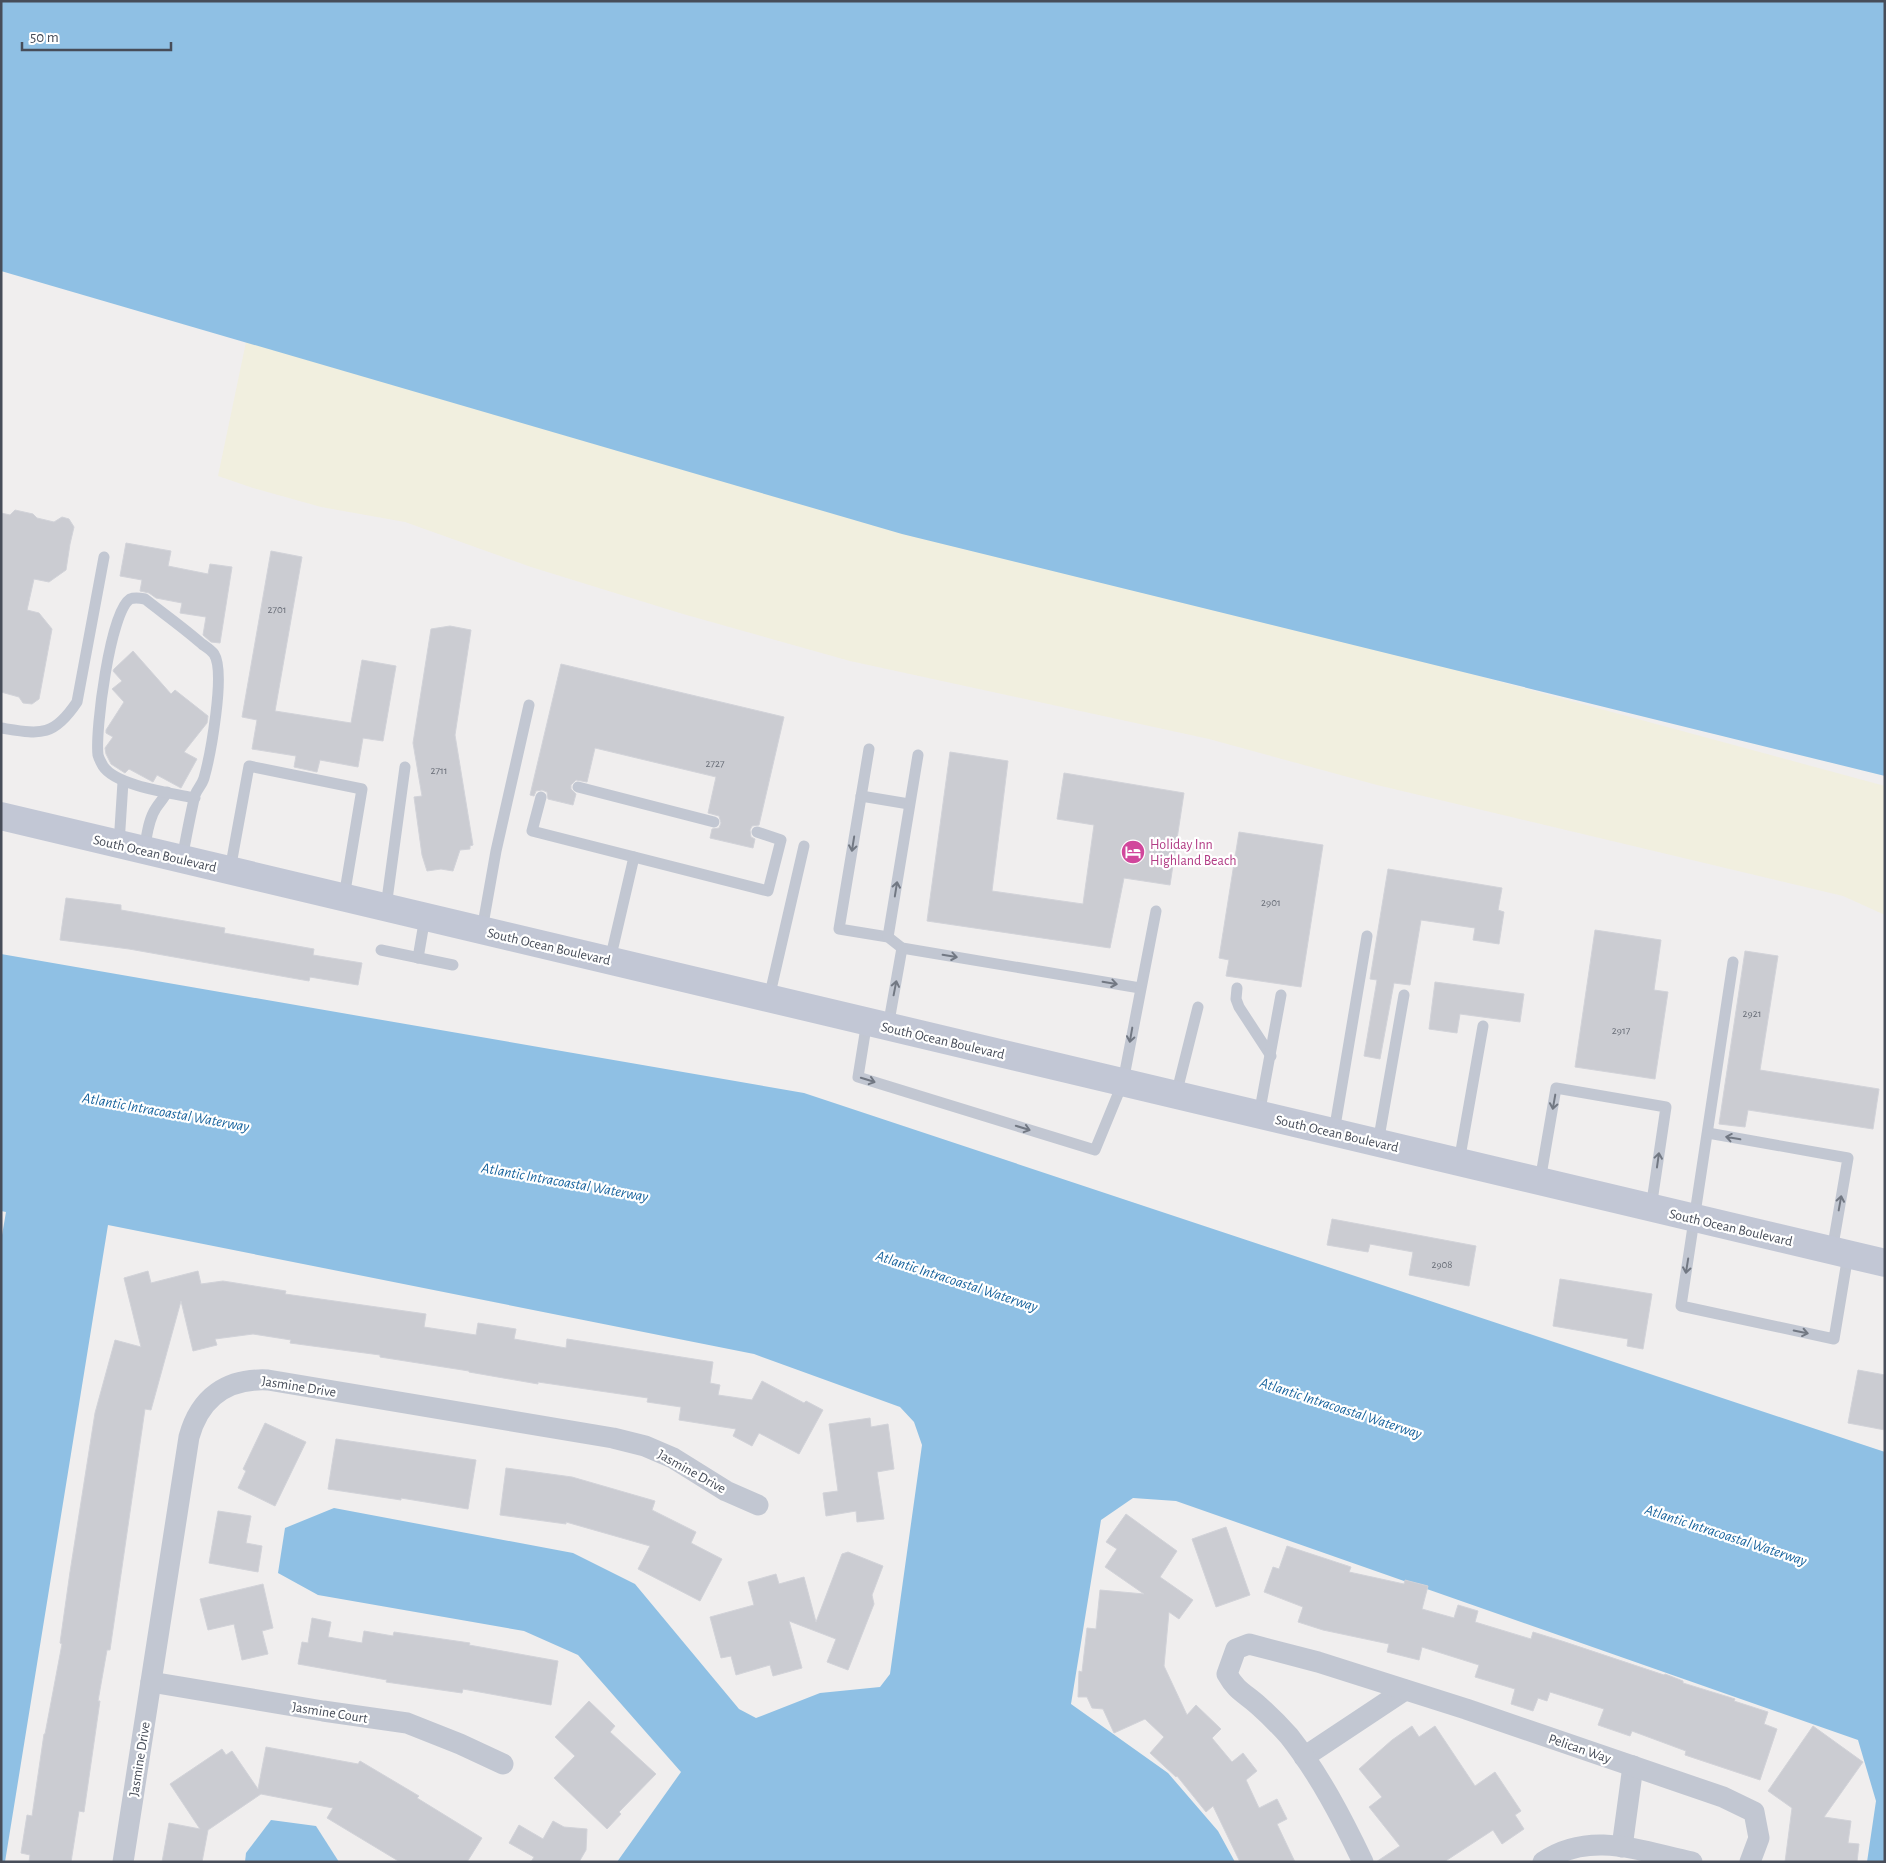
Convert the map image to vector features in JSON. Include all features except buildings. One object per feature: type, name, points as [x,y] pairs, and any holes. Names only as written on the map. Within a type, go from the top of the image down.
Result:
[{"type":"main road","name":"South Ocean Boulevard","points":[[1,816],[1885,1263]]},
{"type":"street","name":"Jasmine Drive","points":[[123,1862],[193,1423],[200,1409],[223,1388],[237,1382],[252,1379],[268,1380],[613,1438],[645,1446],[673,1458],[726,1491],[758,1505]]},
{"type":"street","name":"Pelican Way","points":[[1363,1862],[1346,1825],[1304,1757],[1288,1735],[1259,1706],[1234,1687],[1227,1674],[1236,1649],[1249,1644],[1262,1646],[1466,1709],[1723,1797],[1754,1812],[1759,1838],[1750,1862]]},
{"type":"street","name":"Jasmine Court","points":[[151,1682],[407,1723],[460,1744],[503,1764]]},
{"type":"street","points":[[1304,1757],[1405,1690]]},
{"type":"street","points":[[1622,1847],[1633,1766]]},
{"type":"street","points":[[1543,1862],[1563,1850],[1592,1844],[1622,1847],[1692,1862]]},
{"type":"lane","points":[[1,728],[36,734],[53,728],[67,717],[77,702],[104,557]]},
{"type":"lane","points":[[182,859],[195,798],[203,780],[208,761],[219,687],[218,670],[214,654],[145,599],[131,599],[125,605],[116,624],[109,648],[98,740],[98,757],[103,767],[109,773],[123,782],[195,798]]},
{"type":"lane","points":[[482,930],[496,851],[529,705]]},
{"type":"lane","points":[[869,749],[839,929],[888,937],[902,948],[1140,988]]},
{"type":"lane","points":[[888,937],[918,755]]},
{"type":"lane","points":[[230,870],[249,766],[362,789],[344,897]]},
{"type":"lane","points":[[386,907],[405,767]]},
{"type":"lane","points":[[123,782],[131,847]]},
{"type":"lane","points":[[578,788],[714,822]]},
{"type":"lane","points":[[131,847],[168,792]]},
{"type":"lane","points":[[861,796],[910,804]]},
{"type":"lane","points":[[541,797],[532,831],[768,891],[781,840],[757,832]]},
{"type":"lane","points":[[769,998],[804,846]]},
{"type":"lane","points":[[610,961],[634,857]]},
{"type":"lane","points":[[902,948],[858,1077],[1095,1150],[1123,1082],[1156,911]]},
{"type":"lane","points":[[418,958],[425,916]]},
{"type":"lane","points":[[1334,1132],[1367,936]]},
{"type":"lane","points":[[381,950],[453,965]]},
{"type":"lane","points":[[1708,1133],[1848,1158],[1834,1339],[1681,1306],[1733,962]]},
{"type":"lane","points":[[1237,988],[1236,999],[1239,1007],[1271,1056]]},
{"type":"lane","points":[[1259,1115],[1281,995]]},
{"type":"lane","points":[[1378,1143],[1404,995]]},
{"type":"lane","points":[[1176,1095],[1198,1008]]},
{"type":"lane","points":[[1459,1162],[1483,1026]]},
{"type":"lane","points":[[1540,1181],[1556,1088],[1666,1107],[1652,1208]]},
{"type":"sand","points":[[246,342],[1885,786],[1885,915],[1843,896],[1377,785],[1209,739],[850,661],[683,614],[531,567],[405,522],[321,507],[218,476]]},
{"type":"water","points":[[1,1],[1885,1],[1885,776],[902,534],[1,271]]},
{"type":"water","name":"Atlantic Intracoastal Waterway","points":[[1,954],[804,1093],[1885,1452],[1885,1862],[1867,1862],[1876,1801],[1858,1740],[1176,1501],[1133,1498],[1101,1520],[1071,1704],[1168,1773],[1218,1831],[1235,1862],[617,1862],[681,1772],[578,1655],[524,1631],[318,1595],[278,1573],[285,1528],[334,1508],[573,1553],[635,1584],[739,1709],[756,1718],[820,1693],[880,1687],[890,1674],[922,1445],[914,1422],[900,1407],[754,1354],[108,1225],[5,1862],[1,1862],[1,1241],[6,1212],[1,1211]]},
{"type":"water","points":[[271,1820],[316,1826],[339,1862],[245,1862],[246,1853]]},
{"type":"place","name":"Holiday Inn Highland Beach","points":[[1133,852]]}]
